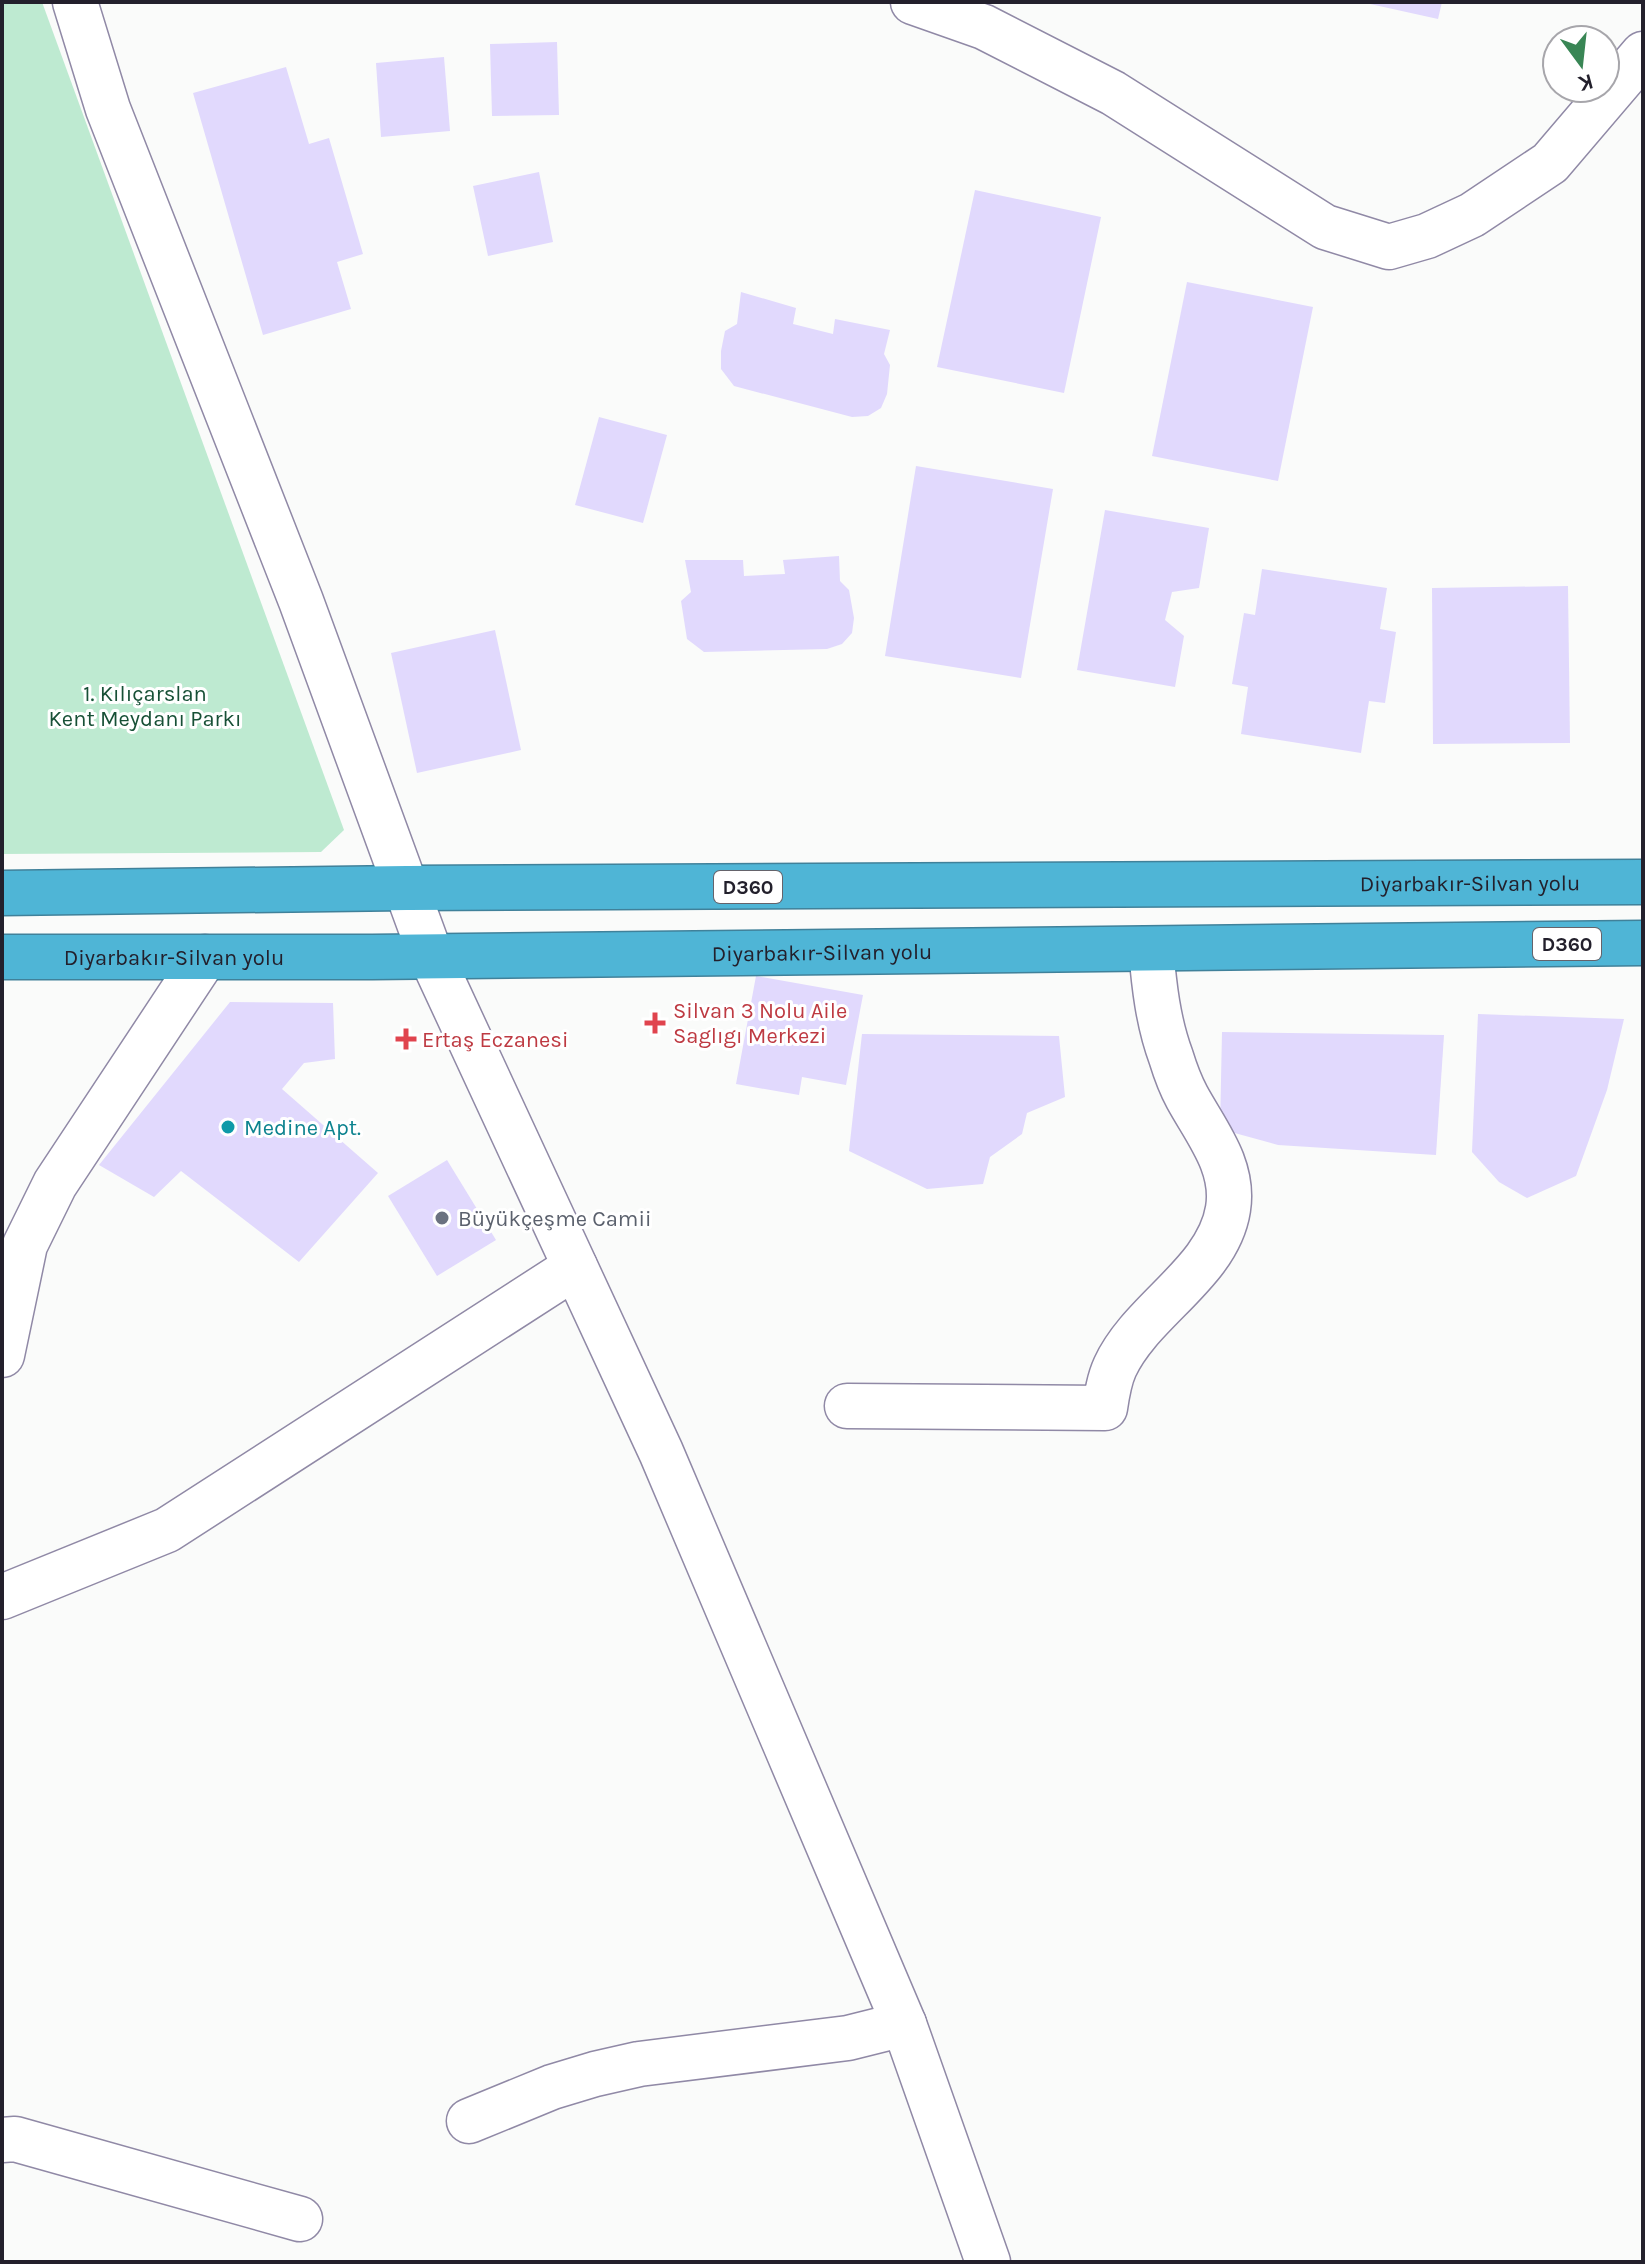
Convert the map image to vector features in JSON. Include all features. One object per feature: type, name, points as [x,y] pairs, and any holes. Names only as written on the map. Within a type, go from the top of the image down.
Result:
[{"type":"highway","name":"Diyarbakır-Silvan yolu","points":[[2,893],[1643,882]]},
{"type":"highway","name":"Diyarbakır-Silvan yolu","points":[[2,957],[431,956],[1643,943]]},
{"type":"street","points":[[75,2],[108,109],[301,601],[431,956],[661,1452],[904,2024],[988,2262]]},
{"type":"street","points":[[913,2],[984,27],[1113,93],[1325,227],[1389,247],[1427,236],[1472,215],[1550,163],[1643,54]]},
{"type":"street","points":[[847,1406],[1105,1408],[1108,1387],[1124,1351],[1204,1259],[1219,1235],[1228,1209],[1229,1187],[1225,1167],[1186,1095],[1170,1055],[1157,1004],[1151,949]]},
{"type":"street","points":[[2,1355],[25,1245],[55,1184],[205,957]]},
{"type":"street","points":[[2,1597],[167,1530],[575,1267]]},
{"type":"street","points":[[469,2121],[552,2087],[610,2070],[848,2038],[904,2024]]},
{"type":"street","points":[[2,2140],[15,2139],[300,2219]]},
{"type":"green space","name":"1. Kılıçarslan Kent Meydanı Parkı","points":[[2,2],[42,2],[344,830],[321,852],[2,854]]},
{"type":"building","points":[[1361,2],[1442,2],[1438,19]]},
{"type":"building","points":[[557,42],[559,115],[492,116],[490,44]]},
{"type":"building","points":[[444,57],[450,131],[381,137],[376,63]]},
{"type":"building","points":[[286,67],[309,144],[329,138],[363,254],[337,262],[351,309],[263,335],[193,93]]},
{"type":"building","points":[[539,172],[553,242],[488,256],[473,186]]},
{"type":"building","points":[[975,190],[1101,217],[1064,393],[937,367]]},
{"type":"building","points":[[1187,282],[1313,307],[1278,481],[1152,456]]},
{"type":"building","points":[[741,292],[796,308],[793,324],[833,334],[835,319],[890,330],[884,354],[890,365],[887,394],[881,408],[868,416],[852,417],[734,386],[721,369],[721,351],[725,331],[737,324]]},
{"type":"building","points":[[599,417],[667,435],[643,523],[575,505]]},
{"type":"building","points":[[916,466],[1053,489],[1021,678],[885,656]]},
{"type":"building","points":[[1105,510],[1209,528],[1199,588],[1172,592],[1165,620],[1184,636],[1175,687],[1077,670]]},
{"type":"building","points":[[839,556],[840,581],[849,590],[854,618],[852,633],[842,644],[827,649],[704,652],[687,639],[681,601],[691,592],[685,560],[743,560],[744,576],[785,574],[783,560]]},
{"type":"building","points":[[1262,569],[1387,588],[1380,629],[1396,632],[1385,703],[1369,701],[1361,753],[1241,734],[1248,687],[1232,684],[1244,613],[1255,615]]},
{"type":"building","points":[[1568,586],[1570,743],[1433,744],[1432,588]]},
{"type":"building","points":[[495,630],[521,750],[417,773],[391,653]]},
{"type":"building","points":[[756,976],[863,995],[846,1085],[802,1077],[799,1095],[736,1084]]},
{"type":"building","name":"Medine Apt.","points":[[230,1002],[333,1003],[335,1059],[304,1063],[282,1089],[378,1173],[299,1262],[181,1171],[154,1197],[99,1165]]},
{"type":"building","points":[[1478,1014],[1624,1019],[1607,1090],[1576,1176],[1527,1198],[1499,1182],[1472,1152]]},
{"type":"building","points":[[1222,1032],[1444,1035],[1436,1155],[1278,1145],[1220,1129]]},
{"type":"building","points":[[862,1034],[1059,1036],[1065,1097],[1027,1113],[1022,1134],[990,1157],[983,1184],[927,1189],[849,1151]]},
{"type":"building","name":"Büyükçeşme Camii","points":[[447,1160],[496,1240],[437,1276],[388,1196]]},
{"type":"place","name":"Silvan 3 Nolu Aile Saglıgı Merkezi","points":[[655,1023]]},
{"type":"place","name":"Ertaş Eczanesi","points":[[406,1039]]},
{"type":"place","name":"Medine Apt.","points":[[228,1127]]},
{"type":"place","name":"Büyükçeşme Camii","points":[[442,1218]]}]
